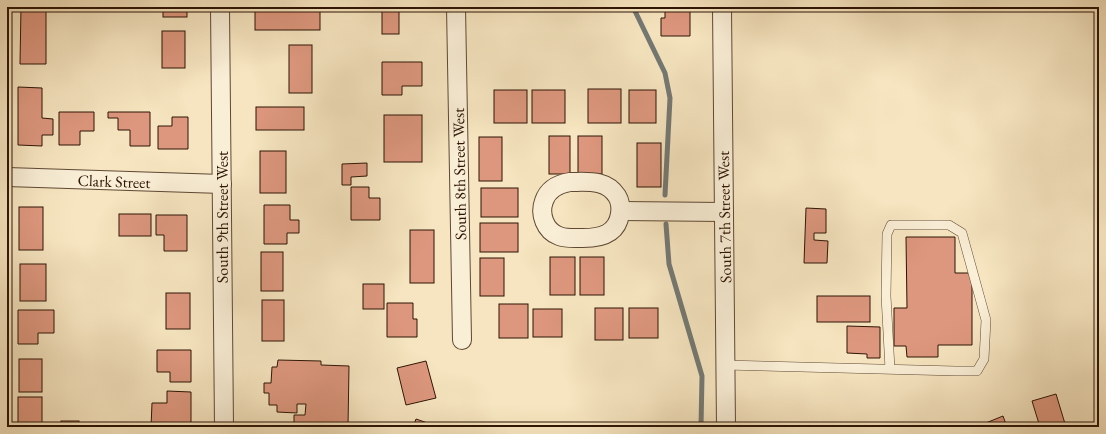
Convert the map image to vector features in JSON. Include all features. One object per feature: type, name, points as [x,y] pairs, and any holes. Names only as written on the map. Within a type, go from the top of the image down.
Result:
[{"type":"street","name":"South 9th Street West","points":[[220,7],[224,427]]},
{"type":"street","name":"South 8th Street West","points":[[456,7],[462,340]]},
{"type":"street","name":"South 7th Street West","points":[[722,7],[726,427]]},
{"type":"street","name":"Clark Street","points":[[7,177],[222,184]]},
{"type":"street","points":[[621,211],[724,212]]},
{"type":"lane","points":[[726,365],[956,371],[977,370],[984,359],[986,320],[962,233],[949,225],[892,225],[887,234],[886,296],[890,369]]},
{"type":"building","points":[[21,7],[46,7],[46,64],[20,64]]},
{"type":"building","points":[[163,7],[187,7],[187,17],[163,17]]},
{"type":"building","points":[[382,7],[399,7],[399,34],[382,34]]},
{"type":"building","points":[[665,7],[690,7],[690,36],[661,36],[661,18],[665,18]]},
{"type":"building","points":[[255,8],[320,8],[320,30],[255,30]]},
{"type":"building","points":[[162,31],[185,31],[185,68],[162,68]]},
{"type":"building","points":[[289,45],[312,45],[312,93],[289,93]]},
{"type":"building","points":[[382,62],[422,62],[422,86],[402,86],[402,95],[382,95]]},
{"type":"building","points":[[18,87],[42,88],[42,118],[53,119],[53,135],[42,135],[42,146],[18,145]]},
{"type":"building","points":[[588,89],[621,89],[621,123],[588,123]]},
{"type":"building","points":[[494,90],[527,90],[527,123],[494,123]]},
{"type":"building","points":[[532,90],[565,90],[565,123],[532,123]]},
{"type":"building","points":[[629,90],[656,90],[656,123],[629,123]]},
{"type":"building","points":[[256,107],[304,107],[304,130],[256,130]]},
{"type":"building","points":[[59,112],[94,112],[94,131],[80,131],[80,145],[59,145]]},
{"type":"building","points":[[108,112],[150,112],[150,146],[130,146],[130,130],[118,130],[118,118],[108,118]]},
{"type":"building","points":[[384,115],[422,115],[422,162],[384,162]]},
{"type":"building","points":[[172,117],[188,117],[188,149],[158,149],[158,126],[172,126]]},
{"type":"building","points":[[549,136],[570,136],[570,174],[549,174]]},
{"type":"building","points":[[578,136],[602,136],[602,174],[578,174]]},
{"type":"building","points":[[479,137],[502,137],[502,181],[479,181]]},
{"type":"building","points":[[637,143],[661,143],[661,187],[637,187]]},
{"type":"building","points":[[260,151],[286,151],[286,193],[260,193]]},
{"type":"building","points":[[367,163],[367,176],[351,177],[351,185],[342,185],[342,164]]},
{"type":"building","points":[[351,187],[369,187],[369,198],[380,198],[380,220],[351,220]]},
{"type":"building","points":[[481,188],[518,188],[518,217],[481,217]]},
{"type":"building","points":[[264,205],[290,205],[290,220],[299,220],[299,233],[287,233],[287,244],[264,244]]},
{"type":"building","points":[[19,207],[43,207],[43,250],[19,250]]},
{"type":"building","points":[[806,208],[826,209],[826,233],[814,233],[814,240],[828,241],[827,263],[804,263]]},
{"type":"building","points":[[119,214],[151,214],[151,236],[119,236]]},
{"type":"building","points":[[156,215],[187,215],[187,251],[164,251],[164,235],[156,235]]},
{"type":"building","points":[[480,223],[518,223],[518,252],[480,252]]},
{"type":"building","points":[[410,230],[434,230],[434,283],[410,283]]},
{"type":"building","points":[[906,237],[955,237],[955,273],[972,273],[972,345],[938,345],[938,357],[907,357],[906,346],[894,346],[894,308],[907,308]]},
{"type":"building","points":[[261,252],[283,252],[283,291],[261,291]]},
{"type":"building","points":[[550,257],[575,257],[575,295],[550,295]]},
{"type":"building","points":[[580,257],[604,257],[604,295],[580,295]]},
{"type":"building","points":[[480,258],[504,258],[504,296],[480,296]]},
{"type":"building","points":[[20,264],[46,264],[46,301],[20,301]]},
{"type":"building","points":[[363,284],[384,284],[384,309],[363,309]]},
{"type":"building","points":[[166,293],[190,293],[190,329],[166,329]]},
{"type":"building","points":[[817,296],[870,296],[870,322],[817,322]]},
{"type":"building","points":[[262,300],[284,300],[284,341],[262,341]]},
{"type":"building","points":[[387,303],[413,303],[413,319],[417,319],[417,337],[387,337]]},
{"type":"building","points":[[499,304],[528,304],[528,338],[499,338]]},
{"type":"building","points":[[595,308],[623,308],[623,340],[595,340]]},
{"type":"building","points":[[629,308],[658,308],[658,338],[629,338]]},
{"type":"building","points":[[533,309],[562,309],[562,337],[533,337]]},
{"type":"building","points":[[18,310],[54,310],[54,333],[38,333],[38,344],[18,344]]},
{"type":"building","points":[[847,326],[880,327],[880,358],[867,358],[867,354],[847,353]]},
{"type":"building","points":[[157,350],[191,350],[191,382],[170,382],[170,372],[157,372]]},
{"type":"building","points":[[19,359],[42,359],[42,392],[19,392]]},
{"type":"building","points":[[278,360],[321,361],[321,365],[349,366],[348,427],[294,427],[294,415],[305,415],[306,404],[297,404],[297,413],[277,412],[277,405],[269,405],[269,393],[264,393],[264,383],[271,383],[272,367],[277,367]]},
{"type":"building","points":[[426,361],[436,398],[406,405],[397,368]]},
{"type":"building","points":[[167,391],[191,392],[191,427],[151,427],[152,403],[167,403]]},
{"type":"building","points":[[1056,394],[1066,427],[1040,427],[1032,401]]},
{"type":"building","points":[[18,397],[42,397],[42,427],[18,427]]},
{"type":"building","points":[[1003,416],[1007,427],[976,427]]},
{"type":"building","points":[[416,419],[439,427],[413,427]]},
{"type":"building","points":[[61,421],[79,421],[79,427],[61,427]]},
{"type":"waterway","points":[[633,7],[665,73],[670,98],[665,195]]},
{"type":"waterway","points":[[666,224],[669,264],[702,376],[701,427]]}]
